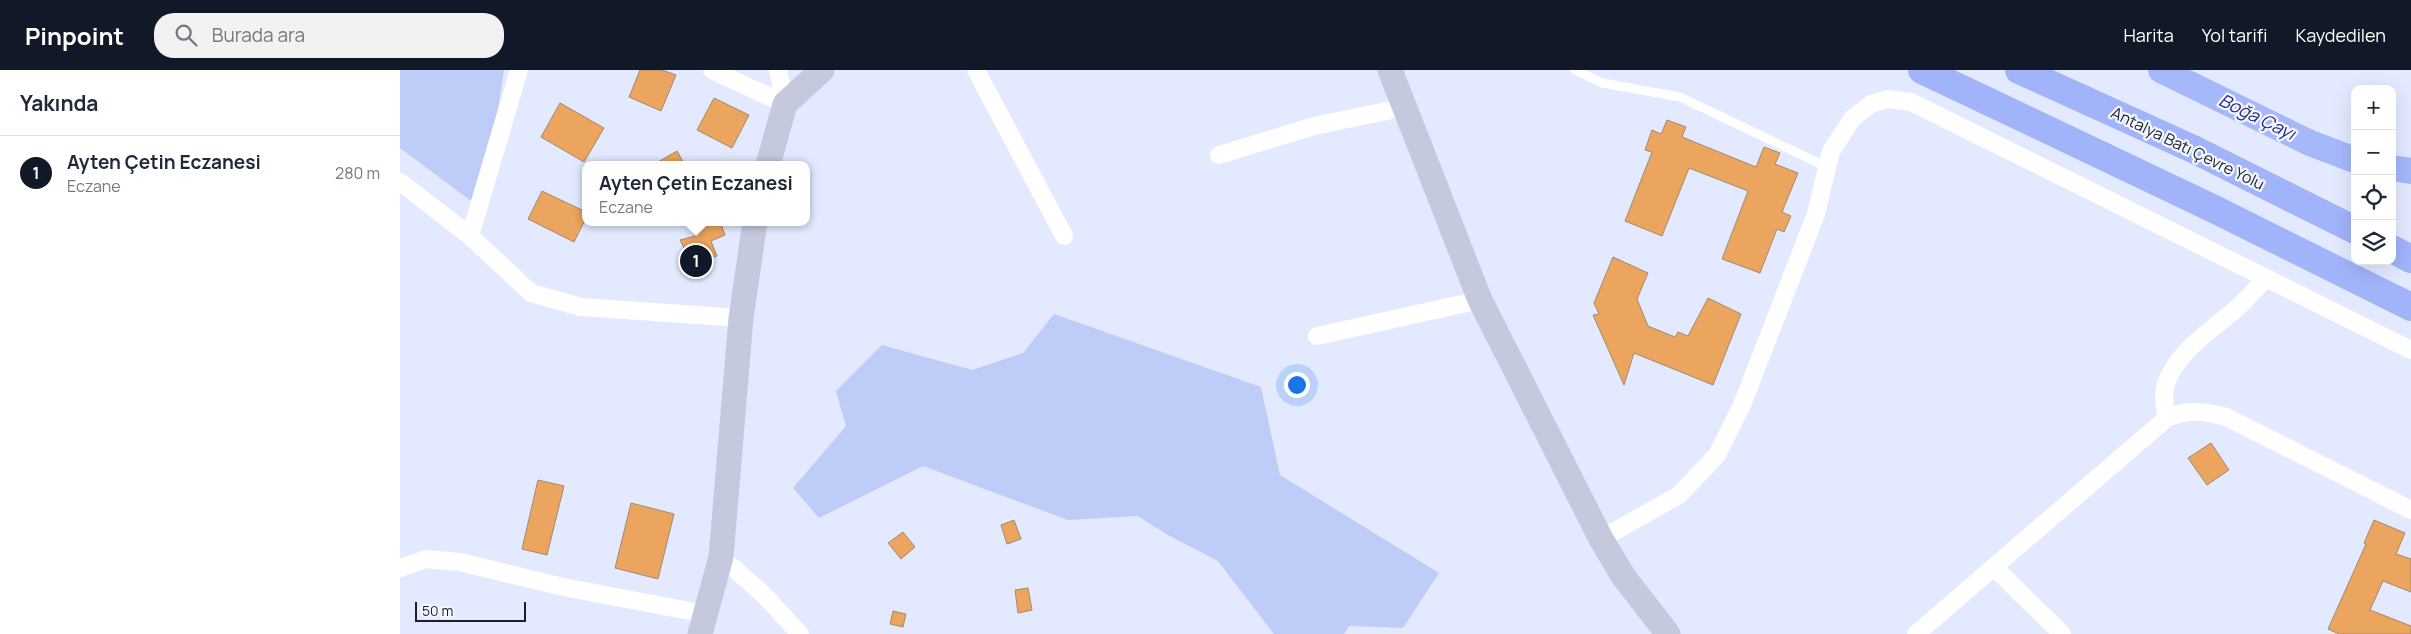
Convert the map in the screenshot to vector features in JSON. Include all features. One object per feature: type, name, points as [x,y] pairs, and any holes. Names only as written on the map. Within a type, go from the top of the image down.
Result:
[{"type":"highway","points":[[1922,70],[2214,209],[2411,307]]},
{"type":"highway","name":"Antalya Batı Çevre Yolu","points":[[2019,70],[2193,149],[2351,228]]},
{"type":"highway","points":[[2396,251],[2411,259]]},
{"type":"main road","points":[[769,161],[786,104],[822,70]]},
{"type":"main road","points":[[1390,70],[1480,300],[1601,539],[1623,576],[1668,634]]},
{"type":"main road","points":[[1406,107],[1408,70]]},
{"type":"main road","points":[[703,624],[721,557],[741,318],[754,226]]},
{"type":"street","points":[[470,236],[519,70]]},
{"type":"street","points":[[712,70],[786,104]]},
{"type":"street","points":[[778,70],[786,104]]},
{"type":"street","points":[[976,70],[1064,236]]},
{"type":"street","points":[[1601,539],[1679,495],[1716,455],[1742,405],[1816,214],[1831,151],[1853,118],[1871,104],[1887,100],[1911,102],[2411,350]]},
{"type":"street","points":[[1219,155],[1314,126],[1406,107]]},
{"type":"street","points":[[400,182],[470,236],[531,293],[581,307],[741,318]]},
{"type":"street","points":[[2167,418],[2164,399],[2166,382],[2175,364],[2198,341],[2238,308],[2265,279]]},
{"type":"street","points":[[1317,336],[1480,300]]},
{"type":"street","points":[[1916,634],[1995,568],[2167,418],[2180,412],[2195,411],[2226,417],[2411,510]]},
{"type":"street","points":[[721,557],[764,596],[800,634]]},
{"type":"street","points":[[400,568],[426,559],[460,562],[703,624]]},
{"type":"street","points":[[1995,568],[2062,634]]},
{"type":"lane","points":[[1575,70],[1602,83],[1680,96],[1827,167]]},
{"type":"shaded area","points":[[400,70],[504,70],[496,123],[471,201],[400,148]]},
{"type":"shaded area","points":[[1054,314],[1261,387],[1280,475],[1439,573],[1403,628],[1349,626],[1344,634],[1274,634],[1218,561],[1166,534],[1138,516],[1068,520],[923,466],[819,518],[793,488],[846,426],[836,391],[882,345],[972,370],[1023,353]]},
{"type":"building","points":[[640,70],[662,70],[676,75],[661,111],[629,97]]},
{"type":"building","points":[[714,98],[749,115],[732,148],[697,130]]},
{"type":"building","points":[[560,103],[604,128],[585,161],[541,137]]},
{"type":"building","points":[[1667,120],[1686,127],[1682,137],[1756,167],[1764,147],[1780,153],[1775,164],[1798,173],[1782,212],[1791,216],[1784,232],[1777,229],[1760,273],[1722,259],[1748,191],[1689,168],[1662,236],[1625,221],[1652,152],[1645,150],[1652,130],[1661,134]]},
{"type":"building","points":[[677,151],[683,161],[660,161]]},
{"type":"building","points":[[542,191],[582,210],[582,226],[574,242],[528,219]]},
{"type":"building","points":[[692,226],[722,226],[725,235],[711,241],[717,256],[696,264],[687,254],[680,240],[695,236]]},
{"type":"building","points":[[1613,257],[1648,273],[1637,299],[1648,326],[1675,337],[1678,332],[1688,336],[1708,298],[1741,314],[1713,385],[1634,353],[1624,385],[1593,315],[1599,314],[1594,303]]},
{"type":"building","points":[[2211,443],[2229,470],[2207,485],[2188,458]]},
{"type":"building","points":[[538,480],[564,486],[547,555],[522,549]]},
{"type":"building","points":[[631,503],[674,514],[658,579],[615,568]]},
{"type":"building","points":[[1014,520],[1021,539],[1007,544],[1001,525]]},
{"type":"building","points":[[2374,520],[2405,533],[2396,554],[2411,559],[2411,592],[2383,581],[2370,610],[2411,626],[2411,634],[2339,634],[2328,629],[2366,544],[2364,543]]},
{"type":"building","points":[[903,532],[915,547],[901,559],[888,543]]},
{"type":"building","points":[[1028,588],[1032,610],[1018,613],[1015,590]]},
{"type":"building","points":[[893,611],[906,614],[903,627],[890,624]]},
{"type":"waterway","name":"Boğa Çayı","points":[[2161,70],[2310,143],[2351,158]]},
{"type":"waterway","name":"Boğa Çayı","points":[[2396,169],[2411,171]]},
{"type":"place","name":"Ayten Çetin Eczanesi","points":[[696,261]]}]
